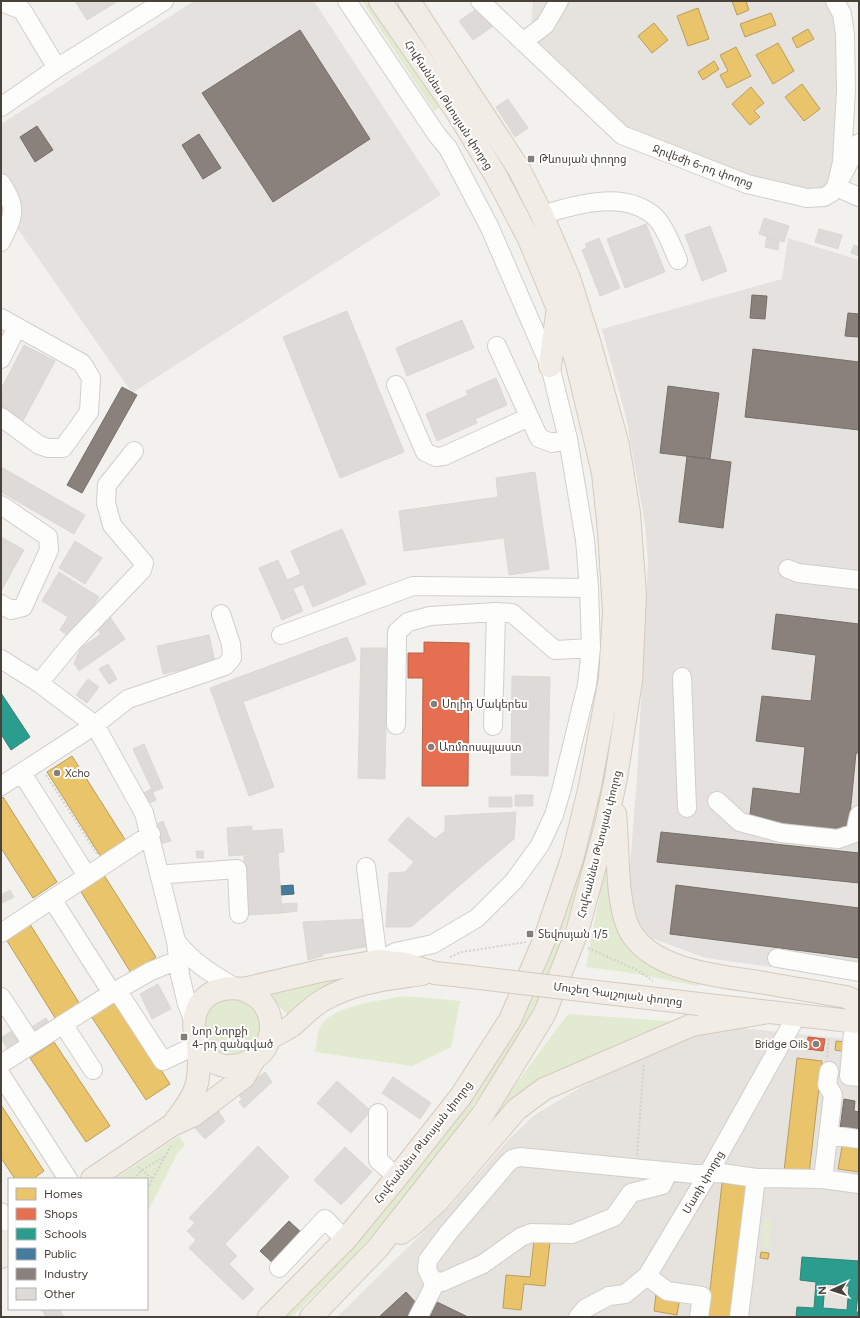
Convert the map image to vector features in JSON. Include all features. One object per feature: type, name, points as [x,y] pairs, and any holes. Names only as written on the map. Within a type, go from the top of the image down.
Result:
[{"type":"main road","name":"Հովհաննես Թևոսյան փողոց","points":[[380,1],[465,107]]},
{"type":"main road","name":"Հովհաննես Թևոսյան փողոց","points":[[269,1317],[346,1240],[461,1096],[510,1020],[554,915],[572,859],[590,786],[610,678],[613,620],[609,531],[603,473],[576,360],[558,309],[491,147],[465,107],[409,1]]},
{"type":"main road","name":"Հովհաննես Թևոսյան փողոց","points":[[311,1317],[377,1249],[482,1114],[544,1015],[577,932],[613,794],[631,681],[635,595],[629,513],[618,445],[590,344],[569,278],[542,215],[519,169],[491,147]]},
{"type":"main road","points":[[550,366],[558,309]]},
{"type":"main road","points":[[613,794],[622,902],[630,930],[643,948],[658,957],[681,967],[709,974],[846,997],[857,1016]]},
{"type":"main road","name":"Մուշեղ Գալշոյան փողոց","points":[[239,988],[320,971],[378,961],[449,968],[699,1004],[797,1015],[857,1016]]},
{"type":"main road","points":[[270,1038],[293,1024],[307,1010],[325,998],[366,982],[449,968]]},
{"type":"main road","points":[[172,1135],[196,1091],[200,1074],[194,1022],[197,1008],[207,997],[216,992],[239,988],[255,996],[267,1010],[271,1027],[270,1038],[262,1052],[255,1058],[238,1065],[220,1064],[211,1059],[198,1047]]},
{"type":"main road","points":[[377,1249],[412,1225],[437,1202],[517,1109],[544,1089],[692,1025],[769,1012]]},
{"type":"main road","points":[[94,1178],[172,1135],[194,1115],[244,1077],[255,1058]]},
{"type":"main road","points":[[1,1257],[8,1241]]},
{"type":"street","points":[[1,108],[57,68],[164,1]]},
{"type":"street","points":[[347,1],[437,135],[448,148],[489,226],[550,366],[568,439],[585,540],[589,588],[591,648],[588,685],[554,815],[540,845],[514,881],[478,918],[433,944],[396,952],[378,961],[366,867]]},
{"type":"street","name":"Ջրվեժի 6-րդ փողոց","points":[[480,1],[622,135],[747,184],[807,198],[824,197],[833,190]]},
{"type":"street","points":[[523,42],[545,25],[559,1]]},
{"type":"street","points":[[833,190],[842,162],[846,90],[844,24],[842,14],[835,1]]},
{"type":"street","points":[[1,2],[22,10],[57,68]]},
{"type":"street","points":[[833,190],[859,144]]},
{"type":"street","points":[[1,183],[10,196],[13,208],[1,242]]},
{"type":"street","points":[[833,190],[859,197]]},
{"type":"street","points":[[833,190],[859,209]]},
{"type":"street","points":[[542,215],[595,201],[611,200],[630,205],[649,212],[658,220],[678,260]]},
{"type":"street","points":[[1,318],[82,363],[91,378],[89,412],[63,448],[48,448],[39,445],[1,417]]},
{"type":"street","points":[[1,359],[17,327]]},
{"type":"street","points":[[497,346],[537,435],[544,442],[552,443],[568,439]]},
{"type":"street","points":[[396,385],[425,452],[436,457],[444,456],[529,417]]},
{"type":"street","points":[[39,683],[72,643],[142,570],[144,563],[112,525],[106,503],[107,485],[134,451]]},
{"type":"street","points":[[1,505],[48,537],[49,550],[23,608],[11,610],[1,604]]},
{"type":"street","points":[[788,569],[798,573],[859,580]]},
{"type":"street","points":[[281,635],[413,586],[589,588]]},
{"type":"street","points":[[396,725],[397,632],[408,622],[430,616],[496,612],[512,613],[555,650],[591,648]]},
{"type":"street","points":[[494,726],[496,612]]},
{"type":"street","points":[[1,786],[22,774],[95,725],[128,699],[226,666],[232,658],[231,644],[221,614]]},
{"type":"street","points":[[1,659],[39,683],[95,725],[144,813],[151,834],[176,942],[187,1004],[194,1022]]},
{"type":"street","points":[[682,677],[687,808]]},
{"type":"street","points":[[588,685],[596,756]]},
{"type":"street","points":[[22,774],[87,876]]},
{"type":"street","points":[[590,786],[613,794]]},
{"type":"street","points":[[717,801],[740,822],[781,833],[830,839],[838,839],[855,833],[859,815]]},
{"type":"street","points":[[3,926],[52,899],[151,834]]},
{"type":"street","points":[[161,877],[169,874],[236,869],[239,914]]},
{"type":"street","points":[[52,899],[163,1061],[186,1050],[198,1047]]},
{"type":"street","points":[[176,942],[186,955],[199,966],[239,988]]},
{"type":"street","points":[[777,958],[859,972]]},
{"type":"street","points":[[1,1064],[115,992],[151,971],[178,960]]},
{"type":"street","points":[[1,997],[32,1044]]},
{"type":"street","name":"Մառի փողոց","points":[[578,1317],[586,1308],[609,1296],[625,1294],[647,1276],[708,1174],[797,1015]]},
{"type":"street","points":[[857,1016],[848,1076],[859,1077]]},
{"type":"street","points":[[63,1024],[93,1070]]},
{"type":"street","points":[[824,1179],[833,1095],[827,1085],[828,1063]]},
{"type":"street","points":[[1,1075],[67,1178]]},
{"type":"street","points":[[378,1113],[378,1160],[397,1177]]},
{"type":"street","points":[[829,1135],[859,1139]]},
{"type":"street","points":[[668,1172],[662,1185],[631,1193],[614,1217],[572,1234],[558,1235],[541,1232],[526,1235],[483,1264],[442,1282],[432,1280],[427,1269],[428,1260],[449,1232],[512,1159],[520,1157],[668,1172],[708,1174],[721,1173],[756,1178],[824,1179],[859,1184]]},
{"type":"street","points":[[739,1317],[756,1178]]},
{"type":"street","points":[[1,1212],[8,1222]]},
{"type":"street","points":[[279,1268],[325,1219],[346,1240]]},
{"type":"street","points":[[647,1276],[667,1291],[702,1296],[699,1317]]},
{"type":"street","points":[[418,1317],[436,1282]]},
{"type":"street","points":[[750,1317],[753,1295]]},
{"type":"path","points":[[38,763],[104,865]]},
{"type":"path","points":[[449,968],[450,957],[462,952],[527,942]]},
{"type":"path","points":[[585,946],[637,970],[657,984]]},
{"type":"path","points":[[828,1063],[829,1038]]},
{"type":"path","points":[[636,1169],[645,1060]]},
{"type":"path","points":[[148,1187],[165,1156],[172,1135]]},
{"type":"path","points":[[135,1178],[142,1170],[165,1156]]},
{"type":"path","points":[[134,1163],[153,1178]]},
{"type":"shaded area","points":[[194,1],[314,1],[441,195],[132,393],[1,205],[1,124]]},
{"type":"shaded area","points":[[533,1],[831,1],[842,34],[839,160],[824,193],[749,181],[626,131],[530,43]]},
{"type":"shaded area","points":[[788,238],[859,260],[859,979],[706,958],[648,937],[635,917],[629,877],[637,778],[648,561],[645,525],[626,417],[602,329],[782,279]]},
{"type":"shaded area","points":[[731,1027],[859,1040],[859,1317],[337,1317],[452,1204],[509,1139],[536,1114],[583,1086],[701,1032]]},
{"type":"green space","points":[[362,1],[374,1],[444,105],[434,111]]},
{"type":"green space","points":[[596,798],[601,801],[582,875],[556,955],[525,1028],[433,1163],[360,1250],[292,1317],[283,1317],[356,1244],[427,1158],[462,1110]]},
{"type":"green space","points":[[608,851],[624,940],[641,961],[670,975],[701,983],[698,986],[625,972],[586,967]]},
{"type":"green space","points":[[347,974],[353,978],[289,1016],[267,994]]},
{"type":"green space","points":[[405,996],[460,1001],[451,1047],[412,1066],[315,1052],[321,1025],[327,1018],[360,1004]]},
{"type":"green space","points":[[226,998],[238,998],[252,1006],[260,1020],[258,1037],[252,1046],[238,1054],[226,1054],[216,1049],[209,1042],[204,1032],[204,1020],[209,1010],[216,1003]]},
{"type":"green space","points":[[568,1014],[681,1022],[562,1072],[428,1202]]},
{"type":"green space","points":[[179,1136],[185,1145],[177,1154],[148,1211],[148,1178],[116,1178]]},
{"type":"green space","points":[[764,1219],[772,1219],[769,1248],[762,1246]]},
{"type":"building: Homes","points":[[732,1],[746,1],[749,10],[737,15]]},
{"type":"building: Homes","points":[[698,8],[709,39],[688,46],[677,16]]},
{"type":"building: Homes","points":[[771,13],[776,25],[745,37],[740,24]]},
{"type":"building: Homes","points":[[654,23],[668,40],[652,53],[638,36]]},
{"type":"building: Homes","points":[[808,29],[814,39],[797,48],[792,38]]},
{"type":"building: Homes","points":[[778,43],[794,71],[773,84],[756,55]]},
{"type":"building: Homes","points":[[736,47],[751,76],[727,88],[720,75],[728,71],[720,55]]},
{"type":"building: Homes","points":[[714,61],[719,69],[703,80],[698,72]]},
{"type":"building: Homes","points":[[802,84],[820,109],[804,121],[785,97]]},
{"type":"building: Homes","points":[[751,87],[764,103],[754,111],[760,117],[750,125],[732,104]]},
{"type":"building: Homes","points":[[72,756],[126,841],[101,857],[47,772]]},
{"type":"building: Homes","points":[[3,797],[57,882],[33,898],[1,848],[1,799]]},
{"type":"building: Homes","points":[[102,872],[156,957],[131,973],[78,887]]},
{"type":"building: Homes","points":[[28,921],[81,1006],[57,1021],[4,936]]},
{"type":"building: Homes","points":[[115,1000],[170,1084],[146,1100],[91,1016]]},
{"type":"building: Homes","points":[[836,1041],[847,1042],[846,1052],[835,1050]]},
{"type":"building: Homes","points":[[54,1042],[110,1126],[86,1142],[30,1058]]},
{"type":"building: Homes","points":[[797,1058],[822,1061],[809,1174],[784,1171]]},
{"type":"building: Homes","points":[[1,1105],[44,1171],[34,1178],[14,1178],[1,1158]]},
{"type":"building: Homes","points":[[843,1141],[859,1144],[859,1172],[838,1169]]},
{"type":"building: Homes","points":[[722,1183],[748,1186],[733,1317],[707,1317]]},
{"type":"building: Homes","points":[[534,1240],[550,1242],[545,1286],[524,1284],[521,1310],[503,1308],[506,1275],[530,1277]]},
{"type":"building: Homes","points":[[761,1252],[769,1253],[768,1259],[760,1258]]},
{"type":"building: Homes","points":[[656,1294],[680,1298],[677,1315],[654,1311]]},
{"type":"building: Shops","points":[[424,642],[469,643],[468,786],[422,786],[423,678],[408,678],[408,653],[424,653]]},
{"type":"building: Shops","name":"Bridge Oils","points":[[808,1037],[825,1039],[823,1051],[807,1049]]},
{"type":"building: Schools","points":[[1,693],[30,737],[11,750],[1,734]]},
{"type":"building: Schools","points":[[802,1257],[859,1261],[859,1285],[856,1312],[859,1312],[859,1317],[796,1317],[797,1307],[814,1308],[816,1282],[800,1280]],"holes":[[[825,1284],[849,1286],[847,1310],[823,1308]]]},
{"type":"building: Public","points":[[293,885],[294,894],[281,895],[280,886]]},
{"type":"building: Industry","points":[[300,30],[370,139],[273,202],[202,93]]},
{"type":"building: Industry","points":[[37,126],[53,150],[35,162],[20,137]]},
{"type":"building: Industry","points":[[199,134],[221,168],[203,179],[182,145]]},
{"type":"building: Industry","points":[[752,295],[767,296],[765,319],[750,318]]},
{"type":"building: Industry","points":[[848,313],[859,314],[859,337],[845,336]]},
{"type":"building: Industry","points":[[753,349],[859,362],[859,430],[745,417]]},
{"type":"building: Industry","points":[[668,386],[719,393],[710,459],[660,453]]},
{"type":"building: Industry","points":[[122,387],[137,395],[82,493],[67,485]]},
{"type":"building: Industry","points":[[687,456],[731,462],[723,528],[679,522]]},
{"type":"building: Industry","points":[[776,614],[859,624],[859,753],[856,753],[848,835],[749,823],[753,788],[800,794],[805,747],[756,741],[762,696],[811,701],[816,655],[772,649]]},
{"type":"building: Industry","points":[[661,832],[859,853],[859,883],[657,862]]},
{"type":"building: Industry","points":[[676,885],[859,908],[859,958],[670,934]]},
{"type":"building: Industry","points":[[844,1099],[855,1101],[854,1111],[859,1112],[859,1129],[855,1128],[854,1131],[840,1129]]},
{"type":"building: Industry","points":[[289,1221],[304,1235],[276,1266],[260,1251]]},
{"type":"building: Industry","points":[[406,1292],[418,1305],[406,1317],[379,1317]]},
{"type":"building: Industry","points":[[437,1302],[468,1317],[430,1317]]},
{"type":"building: Other","points":[[75,1],[118,1],[87,20]]},
{"type":"building: Other","points":[[478,8],[492,27],[473,40],[459,21]]},
{"type":"building: Other","points":[[508,99],[528,128],[515,137],[496,107]]},
{"type":"building: Other","points":[[764,218],[789,226],[784,242],[759,234]]},
{"type":"building: Other","points":[[646,224],[665,272],[625,288],[607,239]]},
{"type":"building: Other","points":[[710,226],[727,271],[702,281],[685,235]]},
{"type":"building: Other","points":[[819,229],[842,235],[838,249],[815,242]]},
{"type":"building: Other","points":[[767,236],[779,241],[778,250],[765,247]]},
{"type":"building: Other","points":[[599,238],[620,288],[600,296],[582,250],[587,248],[585,244]]},
{"type":"building: Other","points":[[854,245],[859,247],[859,256],[851,253]]},
{"type":"building: Other","points":[[347,311],[404,452],[340,478],[283,337]]},
{"type":"building: Other","points":[[462,320],[474,348],[407,376],[396,348]]},
{"type":"building: Other","points":[[24,345],[55,361],[23,421],[1,410],[1,389]]},
{"type":"building: Other","points":[[496,378],[507,405],[475,419],[477,423],[437,441],[426,414],[468,395],[466,391]]},
{"type":"building: Other","points":[[1,467],[85,515],[74,534],[1,492]]},
{"type":"building: Other","points":[[535,472],[549,569],[509,575],[504,538],[404,551],[399,511],[498,497],[496,478]]},
{"type":"building: Other","points":[[342,529],[366,584],[313,607],[303,584],[293,589],[303,611],[282,620],[259,568],[278,560],[287,580],[301,574],[291,551]]},
{"type":"building: Other","points":[[1,537],[24,550],[1,591]]},
{"type":"building: Other","points":[[75,541],[102,558],[85,584],[59,568]]},
{"type":"building: Other","points":[[59,572],[99,597],[73,639],[60,630],[68,617],[42,601]]},
{"type":"building: Other","points":[[110,617],[125,639],[79,671],[74,663],[81,648],[101,634],[96,627]]},
{"type":"building: Other","points":[[209,635],[215,662],[163,674],[157,646]]},
{"type":"building: Other","points":[[347,637],[356,660],[243,702],[274,787],[249,796],[210,688]]},
{"type":"building: Other","points":[[361,648],[387,648],[385,779],[358,778]]},
{"type":"building: Other","points":[[108,664],[117,679],[109,684],[99,669]]},
{"type":"building: Other","points":[[512,676],[550,677],[548,776],[511,775]]},
{"type":"building: Other","points":[[88,679],[99,687],[87,703],[76,695]]},
{"type":"building: Other","points":[[144,744],[163,788],[153,792],[133,749]]},
{"type":"building: Other","points":[[151,789],[156,800],[147,804],[142,794]]},
{"type":"building: Other","points":[[515,795],[533,795],[533,806],[515,806]]},
{"type":"building: Other","points":[[489,797],[512,797],[512,807],[489,807]]},
{"type":"building: Other","points":[[516,812],[514,839],[411,927],[386,927],[389,873],[405,872],[414,862],[388,840],[408,817],[435,839],[445,831],[445,816]]},
{"type":"building: Other","points":[[163,821],[171,841],[160,844],[153,826]]},
{"type":"building: Other","points":[[252,826],[252,831],[282,829],[284,852],[229,856],[227,828]]},
{"type":"building: Other","points":[[196,851],[203,851],[204,858],[197,858]]},
{"type":"building: Other","points":[[278,853],[282,913],[248,915],[244,856]]},
{"type":"building: Other","points":[[10,890],[14,897],[2,903],[1,895]]},
{"type":"building: Other","points":[[297,903],[297,911],[282,913],[281,904]]},
{"type":"building: Other","points":[[365,919],[370,946],[323,954],[323,956],[308,960],[303,922]]},
{"type":"building: Other","points":[[158,984],[171,1009],[152,1019],[140,994]]},
{"type":"building: Other","points":[[46,1018],[52,1027],[36,1037],[30,1028]]},
{"type":"building: Other","points":[[16,1028],[23,1039],[8,1050],[1,1038]]},
{"type":"building: Other","points":[[265,1072],[272,1082],[244,1108],[239,1102],[242,1099],[238,1094]]},
{"type":"building: Other","points":[[393,1077],[431,1103],[420,1119],[382,1093]]},
{"type":"building: Other","points":[[337,1081],[371,1111],[351,1133],[317,1103]]},
{"type":"building: Other","points":[[217,1109],[225,1121],[205,1139],[192,1125]]},
{"type":"building: Other","points":[[258,1146],[289,1177],[225,1244],[237,1256],[229,1264],[254,1289],[243,1300],[189,1248],[196,1240],[187,1231],[195,1223],[189,1218]]},
{"type":"building: Other","points":[[345,1147],[372,1172],[341,1205],[314,1180]]},
{"type":"building: Other","points":[[42,1310],[60,1310],[64,1317],[46,1317]]},
{"type":"place","name":"Թևոսյան փողոց","points":[[531,159]]},
{"type":"place","name":"Սոլիդ Մակերես","points":[[434,704]]},
{"type":"place","name":"Առմռոսպլաստ","points":[[431,747]]},
{"type":"place","name":"Xcho","points":[[57,773]]},
{"type":"place","name":"Տեվոսյան 1/5","points":[[530,934]]},
{"type":"place","name":"Նոր Նորքի 4-րդ զանգված","points":[[184,1037]]},
{"type":"place","name":"Bridge Oils","points":[[816,1044]]}]
